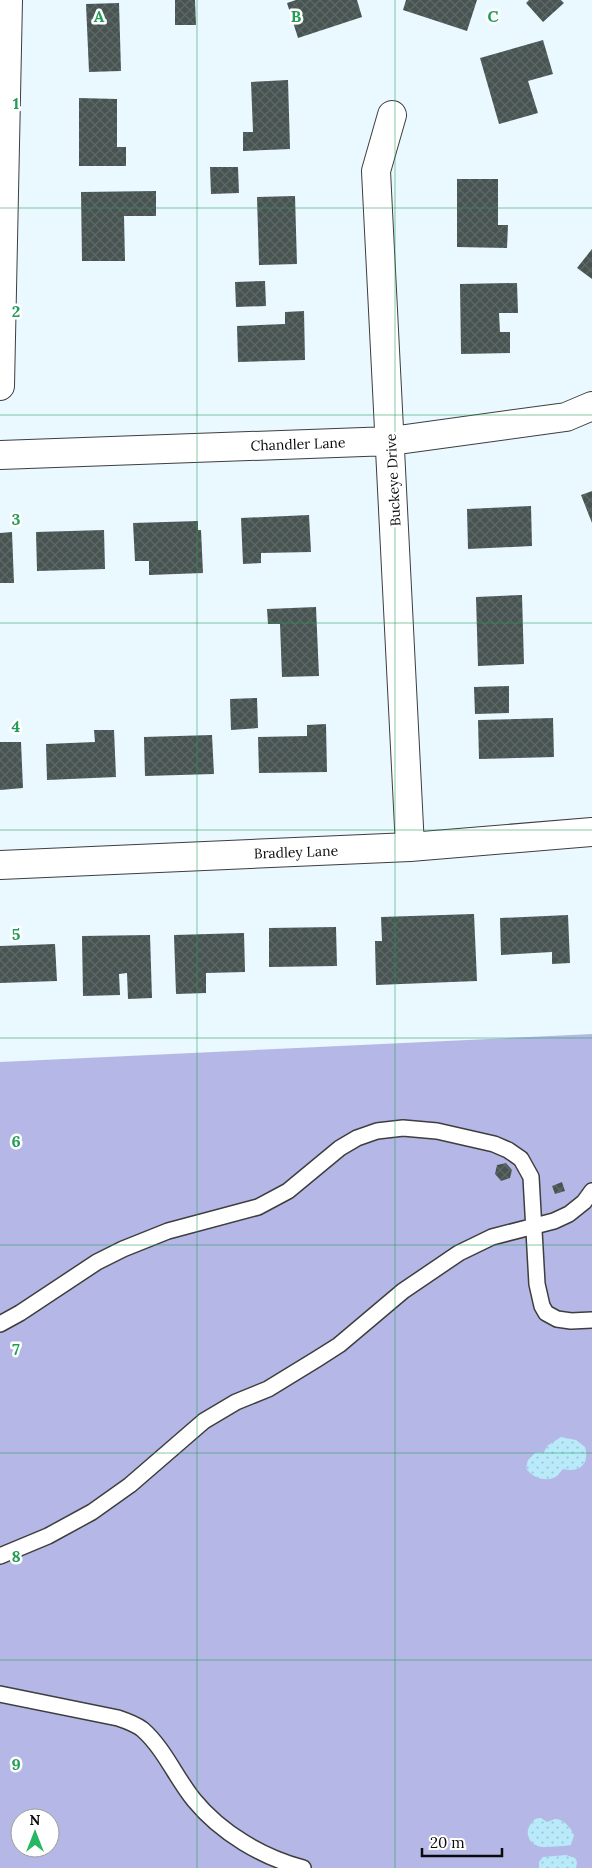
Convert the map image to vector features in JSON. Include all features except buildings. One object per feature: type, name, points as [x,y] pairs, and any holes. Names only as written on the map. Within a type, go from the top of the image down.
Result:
[{"type":"street","points":[[0,386],[8,0]]},
{"type":"street","name":"Buckeye Drive","points":[[392,115],[376,171],[410,847]]},
{"type":"street","name":"Chandler Lane","points":[[0,455],[391,441],[566,417],[592,406]]},
{"type":"street","name":"Bradley Lane","points":[[0,865],[410,847],[592,832]]},
{"type":"lane","points":[[0,1324],[20,1314],[97,1262],[123,1249],[154,1235],[244,1211],[275,1199],[348,1142],[377,1131],[403,1128],[437,1131],[494,1144],[508,1150],[521,1159],[531,1177],[537,1284],[539,1296],[546,1312],[556,1319],[592,1320]]},
{"type":"lane","points":[[0,1556],[48,1536],[92,1512],[130,1485],[204,1421],[230,1405],[268,1389],[317,1359],[339,1344],[403,1291],[460,1253],[492,1238],[554,1221],[569,1214],[584,1202],[592,1191]]},
{"type":"lane","points":[[0,1694],[118,1718],[136,1725],[149,1736],[194,1800],[211,1818],[250,1847],[302,1868]]},
{"type":"shaded area","points":[[592,1034],[592,1868],[0,1868],[0,1062]]},
{"type":"sand","points":[[561,1437],[576,1440],[585,1447],[586,1459],[582,1466],[574,1470],[563,1469],[557,1476],[549,1479],[536,1477],[529,1472],[526,1468],[528,1460],[535,1453],[544,1452],[547,1446]]},
{"type":"sand","points":[[537,1818],[547,1822],[558,1819],[564,1822],[574,1835],[571,1845],[542,1847],[532,1842],[529,1839],[528,1830],[532,1822]]},
{"type":"sand","points":[[566,1855],[575,1858],[577,1862],[576,1868],[539,1868],[539,1862],[543,1857]]}]
